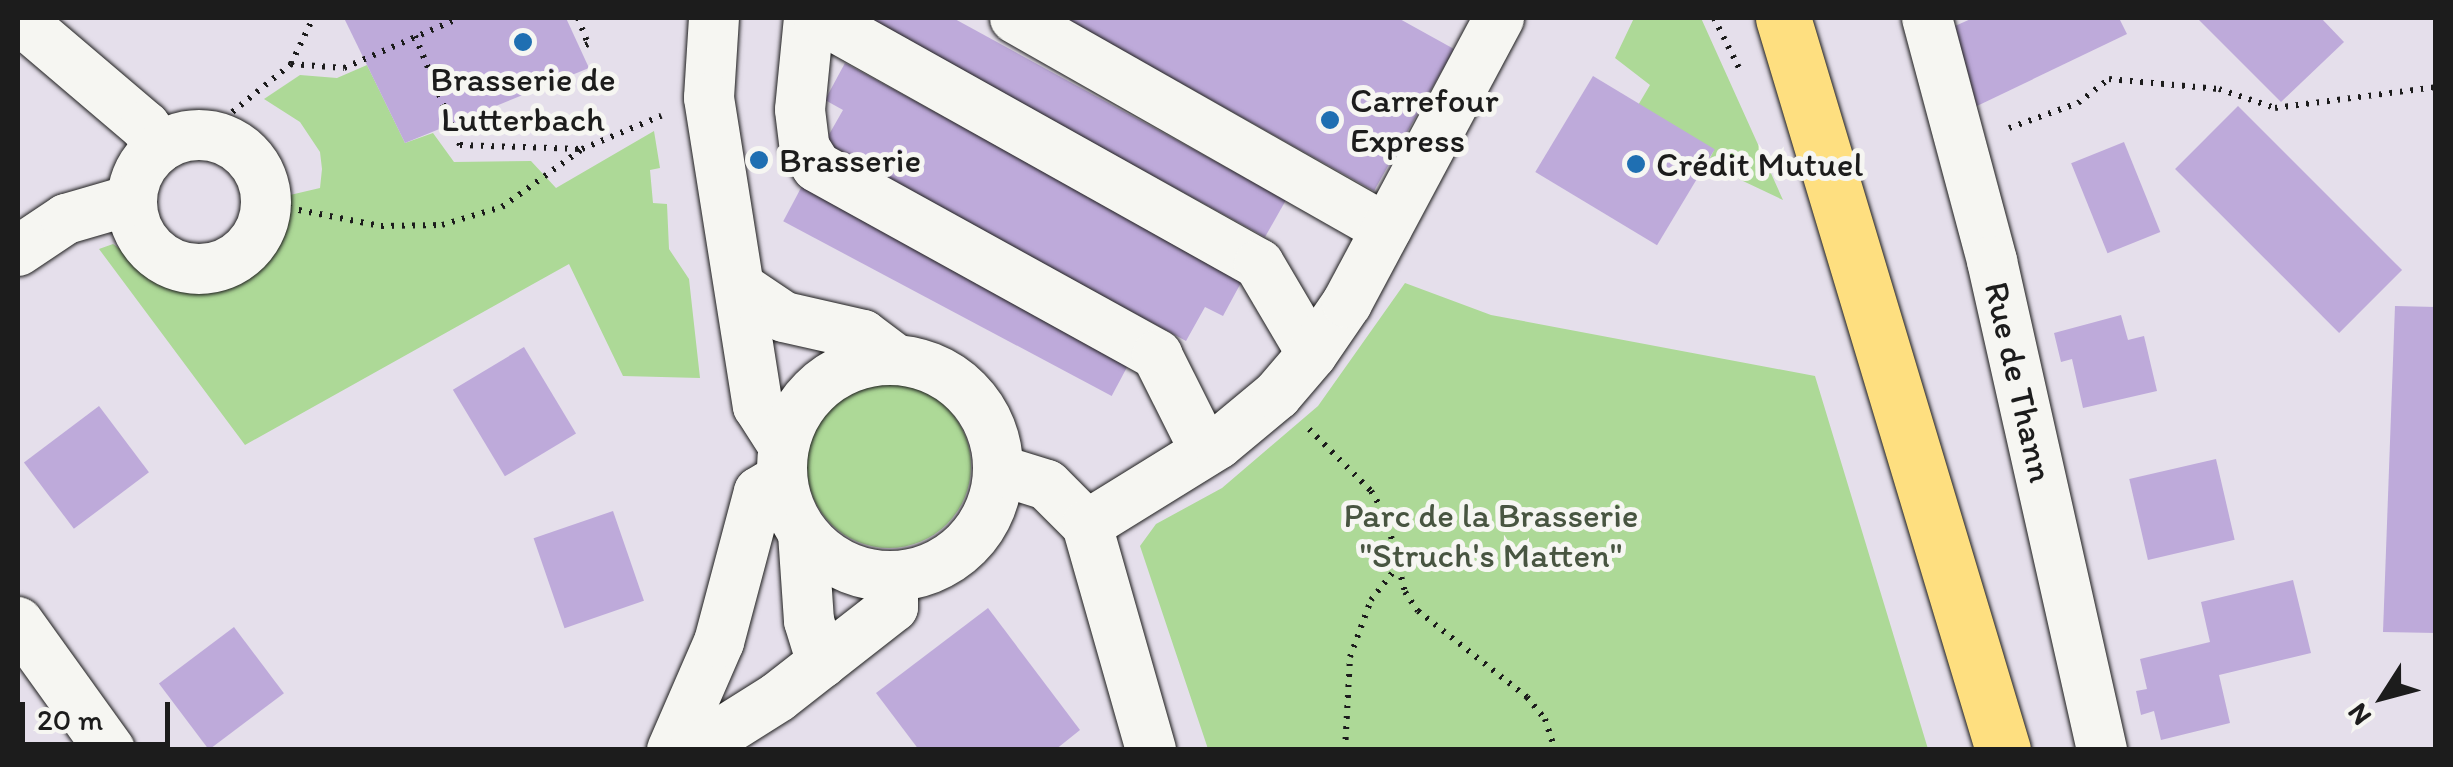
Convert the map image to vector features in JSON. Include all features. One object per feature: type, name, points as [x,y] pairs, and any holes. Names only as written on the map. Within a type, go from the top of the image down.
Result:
[{"type":"main road","points":[[1776,26],[1833,182],[2003,750]]},
{"type":"street","points":[[18,18],[145,126],[181,141],[243,150],[262,174],[268,204],[260,233],[240,256],[212,269],[182,268],[156,254],[138,233],[131,200],[139,170],[181,141]]},
{"type":"street","points":[[714,18],[710,98],[744,290],[758,406],[782,462],[803,533],[809,621],[822,663]]},
{"type":"street","points":[[810,18],[800,110],[805,148],[817,167],[1157,355],[1206,451]]},
{"type":"street","points":[[819,18],[1259,264],[1312,354]]},
{"type":"street","points":[[1016,18],[1386,230]]},
{"type":"street","points":[[1087,525],[1206,451],[1277,396],[1312,354],[1386,230],[1500,18]]},
{"type":"street","name":"Rue de Thann","points":[[1927,18],[1961,146],[2102,750]]},
{"type":"street","points":[[18,252],[66,220],[131,200]]},
{"type":"street","points":[[744,290],[784,316],[863,336],[895,359],[958,382],[994,437],[999,470],[986,518],[955,556],[893,577],[858,572],[828,557],[803,533]]},
{"type":"street","points":[[672,750],[719,642],[760,492],[782,462],[812,392],[865,362],[895,359]]},
{"type":"street","points":[[999,470],[1046,485],[1087,525],[1151,750]]},
{"type":"street","points":[[694,750],[822,663],[893,607],[893,577]]},
{"type":"street","points":[[18,622],[110,750]]},
{"type":"path","points":[[181,141],[291,64],[314,18]]},
{"type":"path","points":[[291,64],[344,68],[458,18]]},
{"type":"path","points":[[578,18],[588,44],[580,48]]},
{"type":"path","points":[[415,36],[460,145],[582,149]]},
{"type":"path","points":[[1961,146],[2078,104],[2108,80],[2219,89],[2275,108],[2436,86]]},
{"type":"path","points":[[268,204],[381,226],[442,226],[502,207],[582,149],[710,98]]},
{"type":"path","points":[[1277,396],[1371,491],[1386,516],[1397,567],[1418,611],[1527,697],[1545,719],[1555,750]]},
{"type":"path","points":[[1345,750],[1350,657],[1370,600],[1397,567]]},
{"type":"green space","points":[[1634,18],[1701,18],[1783,200],[1707,164],[1714,150],[1637,107],[1650,85],[1615,58]]},
{"type":"green space","points":[[367,65],[405,143],[433,133],[454,162],[531,161],[556,188],[654,131],[660,168],[650,170],[653,203],[667,204],[669,249],[689,279],[700,378],[623,376],[569,264],[245,445],[99,249],[113,244],[162,278],[192,286],[228,283],[256,269],[278,238],[290,195],[320,188],[322,169],[320,152],[300,122],[264,99],[300,75],[337,78]]},
{"type":"green space","name":"Parc de la Brasserie \"Struch's Matten\"","points":[[1405,283],[1491,315],[1815,376],[1928,749],[1208,749],[1140,546],[1156,524],[1222,488],[1318,406]]},
{"type":"green space","points":[[889,384],[920,391],[947,408],[964,435],[971,466],[964,497],[947,524],[920,541],[889,548],[858,541],[831,524],[814,497],[807,466],[814,435],[831,408],[858,391]]},
{"type":"building","points":[[344,18],[566,18],[589,68],[405,143]]},
{"type":"building","points":[[864,18],[953,18],[1286,200],[1265,237]]},
{"type":"building","name":"Carrefour Express","points":[[1064,18],[1398,18],[1454,49],[1374,191]]},
{"type":"building","points":[[1973,18],[2119,18],[2127,34],[1977,106],[1955,26]]},
{"type":"building","points":[[2197,18],[2321,18],[2344,42],[2281,102]]},
{"type":"building","points":[[845,63],[1243,279],[1223,316],[1205,307],[1186,341],[823,145],[843,110],[825,100]]},
{"type":"building","points":[[1593,76],[1715,149],[1657,245],[1535,172]]},
{"type":"building","points":[[2238,106],[2402,270],[2339,333],[2175,169]]},
{"type":"building","points":[[2124,142],[2160,232],[2107,253],[2071,163]]},
{"type":"building","points":[[802,186],[1130,361],[1112,396],[783,221]]},
{"type":"building","points":[[2395,306],[2436,307],[2436,633],[2383,632]]},
{"type":"building","points":[[2121,315],[2128,340],[2144,336],[2157,391],[2083,408],[2072,359],[2061,362],[2054,333]]},
{"type":"building","points":[[524,347],[576,434],[505,476],[453,390]]},
{"type":"building","points":[[99,406],[149,472],[74,529],[24,463]]},
{"type":"building","points":[[2216,459],[2235,540],[2148,560],[2129,479]]},
{"type":"building","points":[[613,511],[644,601],[565,628],[534,538]]},
{"type":"building","points":[[2293,580],[2311,653],[2219,675],[2230,723],[2161,740],[2154,711],[2141,715],[2136,691],[2147,689],[2140,659],[2210,642],[2201,602]]},
{"type":"building","points":[[988,608],[1080,730],[1055,750],[919,750],[876,693]]},
{"type":"building","points":[[234,627],[284,693],[209,750],[159,684]]},
{"type":"place","name":"Brasserie de Lutterbach","points":[[523,42]]},
{"type":"place","name":"Carrefour Express","points":[[1330,120]]},
{"type":"place","name":"Brasserie","points":[[759,160]]},
{"type":"place","name":"Crédit Mutuel","points":[[1636,164]]}]
